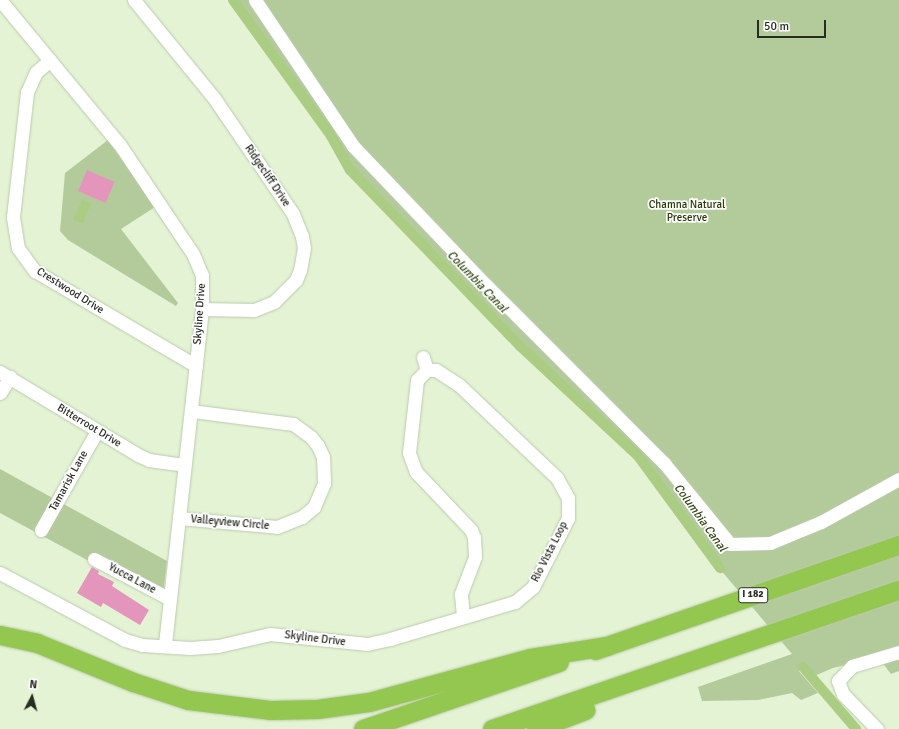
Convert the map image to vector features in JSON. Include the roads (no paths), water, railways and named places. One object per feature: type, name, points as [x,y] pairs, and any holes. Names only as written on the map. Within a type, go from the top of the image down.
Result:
[{"type":"highway","name":"I 182","points":[[363,729],[899,544]]},
{"type":"highway","points":[[492,729],[899,590]]},
{"type":"highway","points":[[0,635],[38,643],[176,696],[209,704],[271,710],[317,709],[369,702],[530,658],[607,646]]},
{"type":"highway","points":[[536,729],[652,684],[704,656]]},
{"type":"street","name":"Skyline Drive","points":[[0,0],[120,145],[193,254],[202,275],[202,309],[184,465],[166,646]]},
{"type":"street","name":"Ridgecliff Drive","points":[[134,0],[214,98],[293,214],[302,236],[303,257],[298,275],[274,302],[254,310],[202,309]]},
{"type":"street","points":[[255,0],[352,146],[486,285],[664,463],[730,544],[770,543],[821,522],[899,479]]},
{"type":"street","name":"Crestwood Drive","points":[[50,60],[36,72],[27,92],[13,217],[18,248],[35,270],[196,366]]},
{"type":"street","points":[[423,357],[427,370],[421,374],[415,387],[409,453],[416,472],[471,530],[474,537],[475,557],[461,594],[463,617]]},
{"type":"street","name":"Rio Vista Loop","points":[[427,370],[443,373],[459,385],[557,478],[568,498],[568,518],[533,587],[515,602],[463,617]]},
{"type":"street","points":[[0,393],[5,375]]},
{"type":"street","name":"Bitterroot Drive","points":[[5,375],[144,458],[184,465]]},
{"type":"street","name":"Valleyview Circle","points":[[179,518],[277,527],[302,517],[314,507],[324,483],[323,457],[318,446],[311,437],[293,424],[191,411]]},
{"type":"street","name":"Tamarisk Lane","points":[[41,530],[97,431]]},
{"type":"street","name":"Yucca Lane","points":[[94,559],[170,599]]},
{"type":"street","name":"Skyline Drive","points":[[0,573],[125,640],[142,645],[205,648],[270,634],[367,644],[390,640],[463,617]]},
{"type":"street","points":[[877,729],[843,694],[838,681],[852,666],[899,652]]},
{"type":"waterway","name":"Columbia Canal","points":[[233,0],[331,136],[350,170],[520,346],[638,456],[720,568]]},
{"type":"waterway","name":"Columbia Canal","points":[[803,667],[856,729]]},
{"type":"park label","name":"Chamna Natural Preserve","points":[[687,212]]}]
